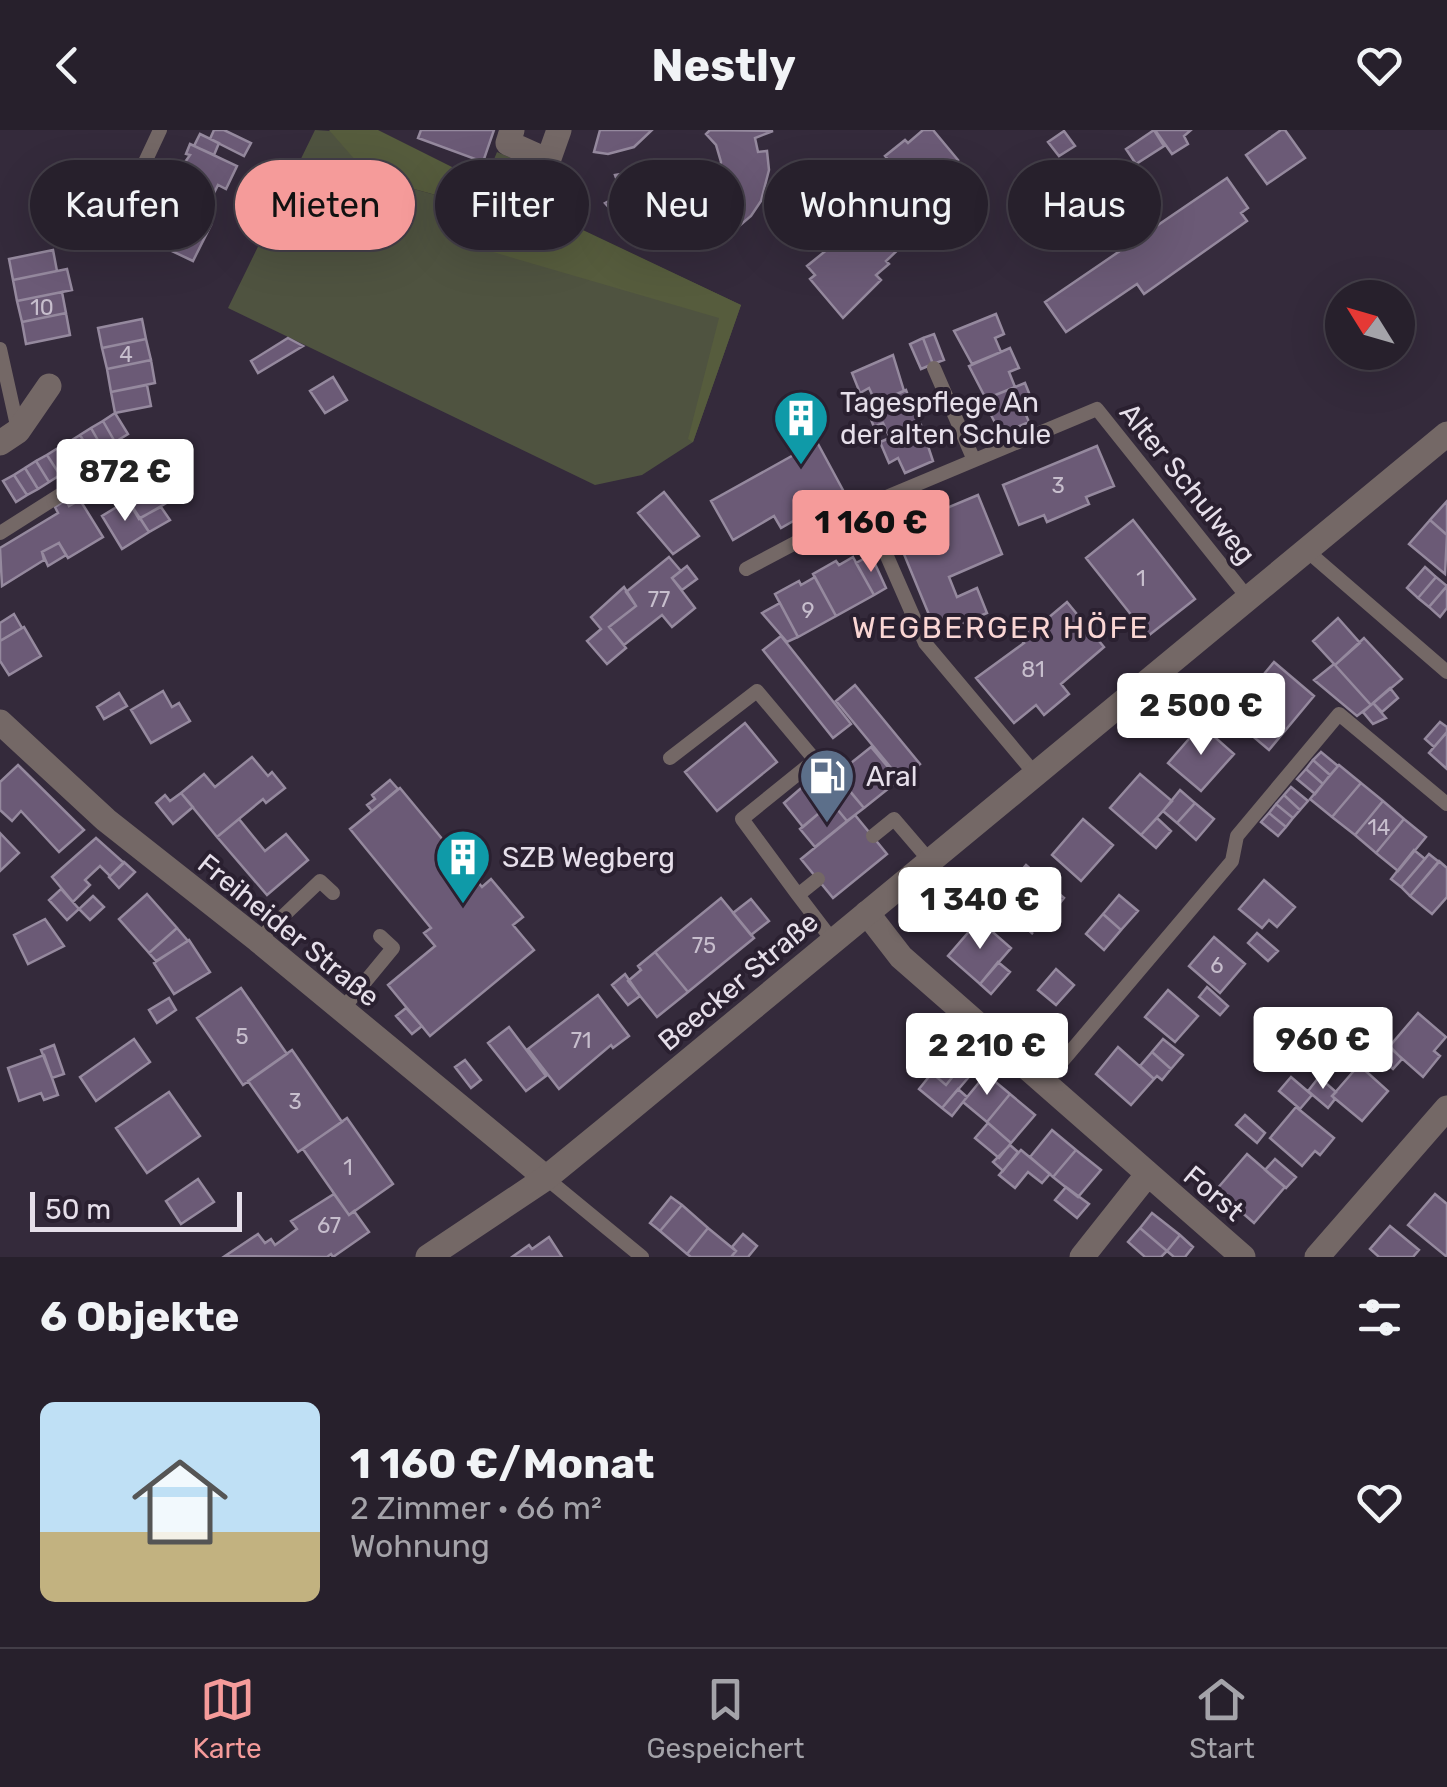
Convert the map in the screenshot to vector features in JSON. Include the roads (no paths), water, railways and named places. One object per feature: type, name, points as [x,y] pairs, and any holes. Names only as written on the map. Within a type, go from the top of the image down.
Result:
[{"type":"street","points":[[512,130],[508,142],[548,161],[559,130]]},
{"type":"street","points":[[9,437],[49,386]]},
{"type":"street","name":"Beecker Straße","points":[[428,1257],[546,1178],[1447,434]]},
{"type":"street","name":"Freiheider Straße","points":[[0,722],[106,820],[546,1178]]},
{"type":"street","name":"Forst","points":[[867,912],[902,957],[1243,1257]]},
{"type":"street","points":[[1317,1257],[1447,1108]]},
{"type":"street","name":"Forst","points":[[1082,1257],[1147,1175]]},
{"type":"lane","points":[[146,160],[160,130]]},
{"type":"lane","points":[[0,348],[9,437]]},
{"type":"lane","points":[[934,368],[973,458]]},
{"type":"lane","name":"Alter Schulweg","points":[[746,569],[865,506],[1097,409],[1248,598]]},
{"type":"lane","points":[[0,533],[90,476]]},
{"type":"lane","points":[[865,506],[925,642],[1034,774]]},
{"type":"lane","points":[[1306,550],[1447,672]]},
{"type":"lane","points":[[670,758],[757,691],[815,760],[742,819],[833,941]]},
{"type":"lane","points":[[1043,1084],[1232,861],[1236,836],[1339,714],[1447,804]]},
{"type":"lane","points":[[872,836],[894,819],[930,861]]},
{"type":"lane","points":[[798,895],[818,879]]},
{"type":"lane","points":[[258,940],[320,881],[333,893]]},
{"type":"lane","points":[[341,1011],[393,948],[380,936]]},
{"type":"lane","points":[[546,1178],[642,1257]]},
{"type":"place","name":"Tagespflege An der alten Schule","points":[[801,467]]},
{"type":"place","name":"Aral","points":[[827,825]]},
{"type":"place","name":"SZB Wegberg","points":[[463,906]]},
{"type":"district","name":"WEGBERGER HÖFE","points":[[1001,628]]}]
